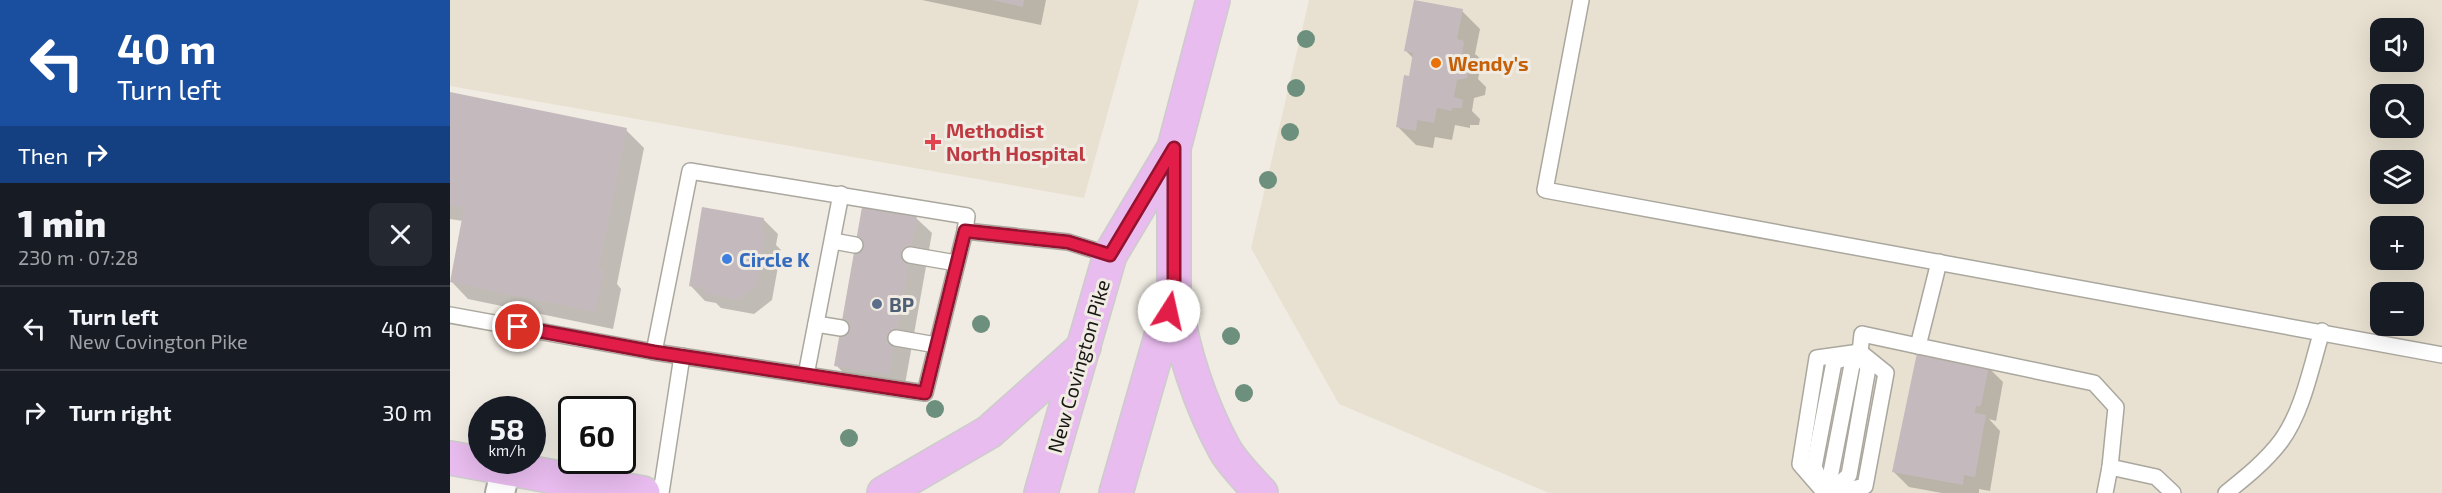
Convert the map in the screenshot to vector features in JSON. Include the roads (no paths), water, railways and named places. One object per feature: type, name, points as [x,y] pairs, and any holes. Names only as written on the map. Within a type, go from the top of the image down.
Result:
[{"type":"main road","name":"New Covington Pike","points":[[1116,493],[1174,291],[1174,148],[1213,0]]},
{"type":"main road","name":"New Covington Pike","points":[[1041,493],[1110,255],[1174,148]]},
{"type":"main road","points":[[1174,291],[1179,328],[1201,397],[1226,451],[1261,493]]},
{"type":"main road","points":[[884,493],[989,432],[1084,347]]},
{"type":"main road","points":[[450,458],[503,481],[643,493]]},
{"type":"lane","points":[[1581,0],[1545,190],[2322,331],[2442,355]]},
{"type":"lane","points":[[450,315],[654,352],[925,393],[968,216],[690,171],[654,352]]},
{"type":"lane","points":[[806,375],[841,194]]},
{"type":"lane","points":[[965,231],[1068,242],[1110,255]]},
{"type":"lane","points":[[832,241],[855,245]]},
{"type":"lane","points":[[910,255],[956,264]]},
{"type":"lane","points":[[1918,346],[1939,262]]},
{"type":"lane","points":[[816,324],[841,328]]},
{"type":"lane","points":[[2226,493],[2254,470],[2282,440],[2295,415],[2322,331]]},
{"type":"lane","points":[[1860,352],[1834,362],[1814,466],[1827,493],[1849,475],[1868,368],[1860,352],[1862,334],[2094,382],[2116,407],[2105,493]]},
{"type":"lane","points":[[896,338],[936,345]]},
{"type":"lane","points":[[1834,493],[1865,486],[1882,395],[1886,372],[1860,352]]},
{"type":"lane","points":[[662,493],[682,356]]},
{"type":"lane","points":[[2110,466],[2156,477],[2173,493]]},
{"type":"place","name":"Wendy's","points":[[1436,63]]},
{"type":"place","name":"Methodist North Hospital","points":[[933,142]]},
{"type":"place","name":"Circle K","points":[[727,259]]},
{"type":"place","name":"BP","points":[[877,304]]}]
